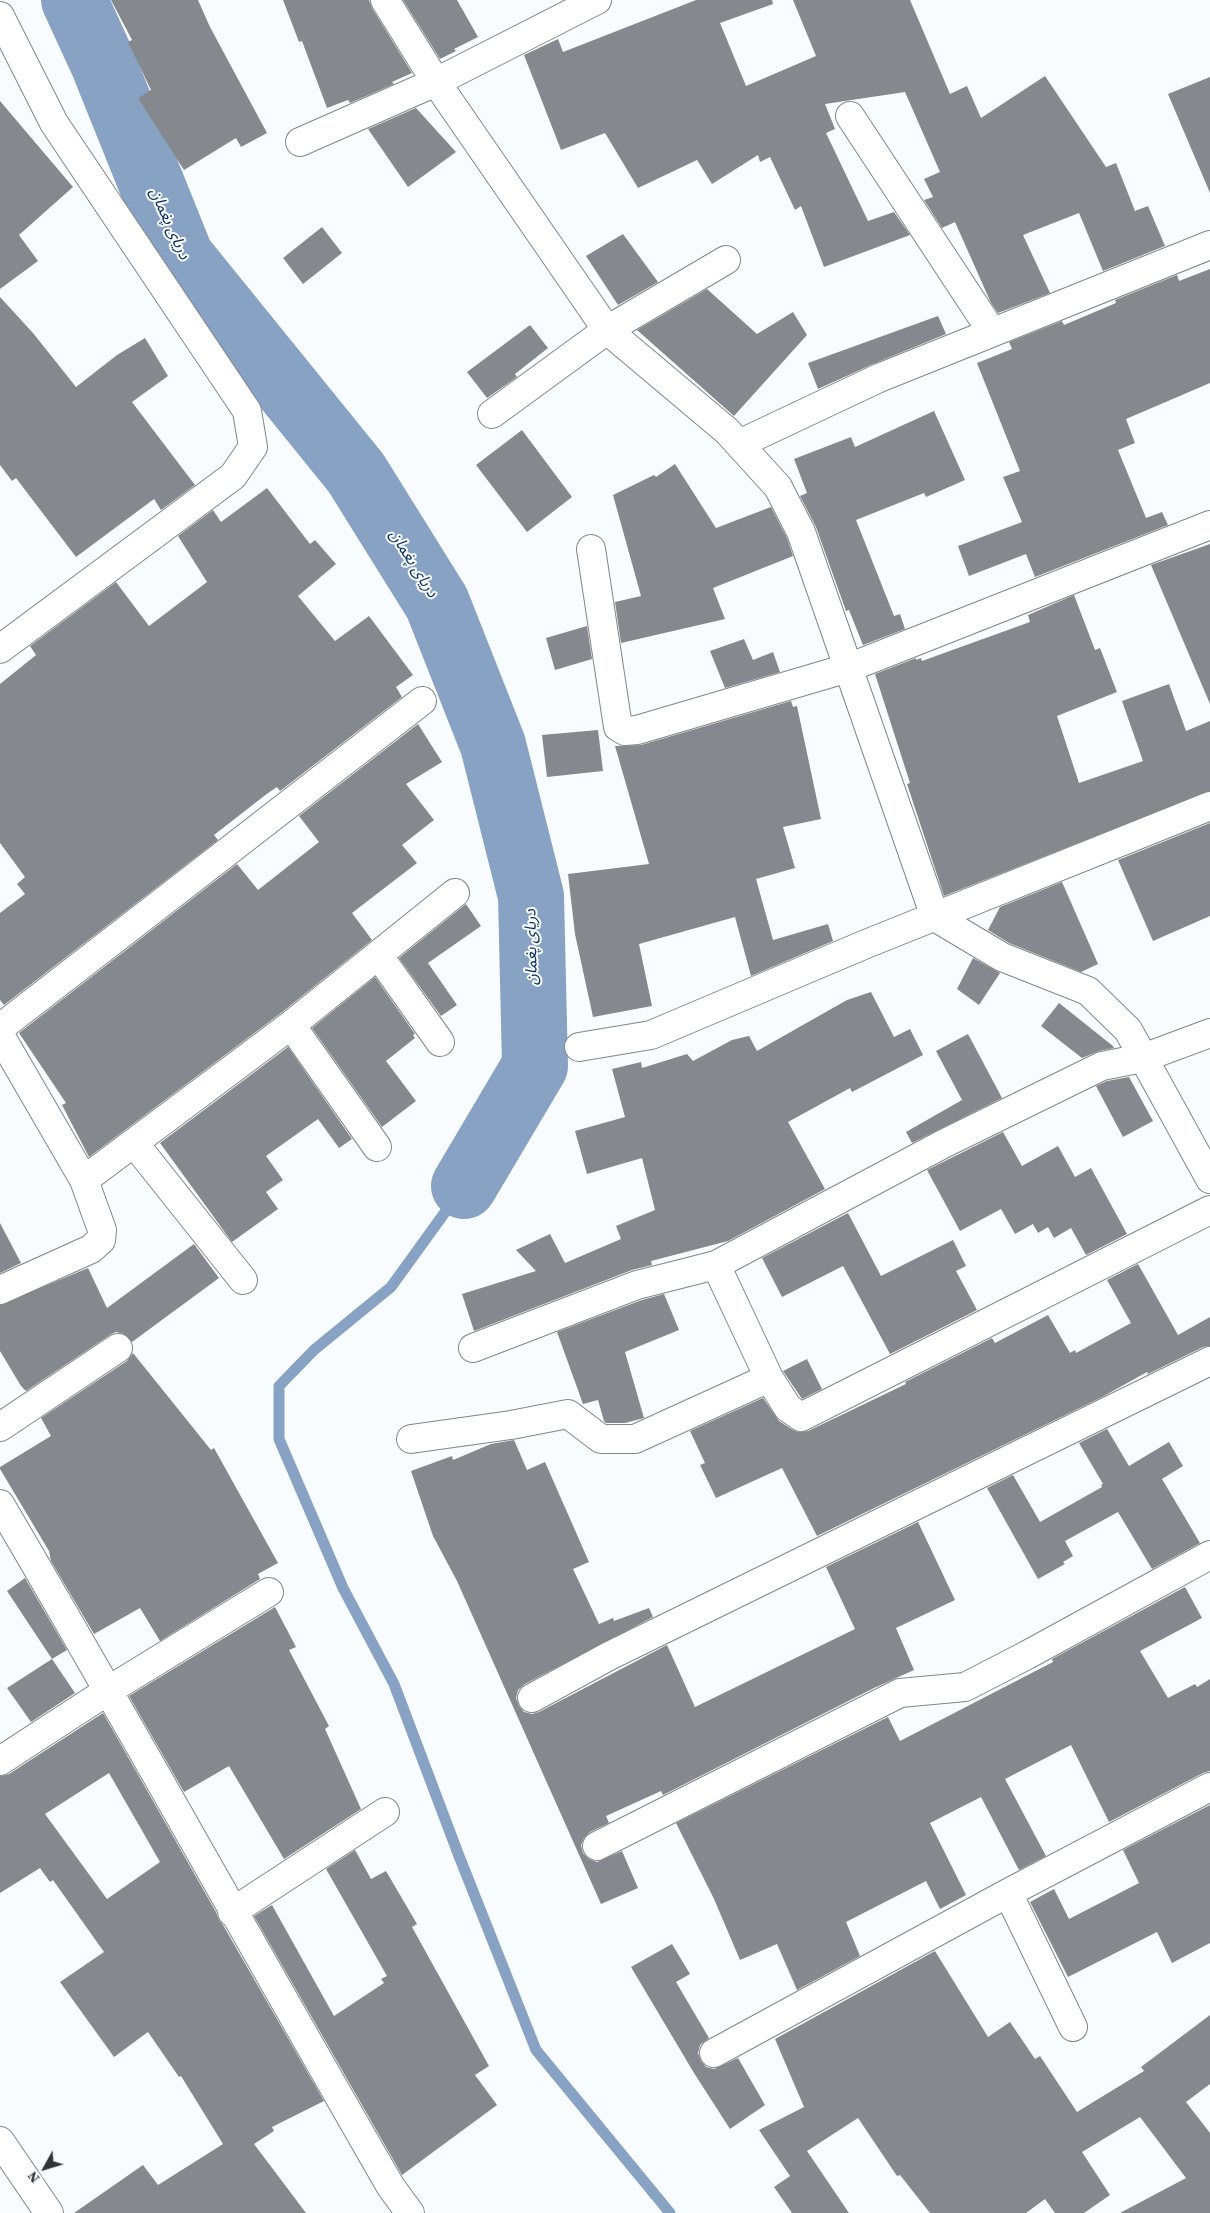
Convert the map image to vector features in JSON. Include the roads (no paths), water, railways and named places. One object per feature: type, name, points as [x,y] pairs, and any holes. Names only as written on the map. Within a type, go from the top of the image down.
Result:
[{"type":"street","points":[[385,0],[436,82],[607,330],[727,431],[778,487],[801,532],[935,917],[1002,957],[1088,991],[1128,1030],[1210,1179]]},
{"type":"street","points":[[300,142],[436,82],[596,0]]},
{"type":"street","points":[[0,16],[54,123],[247,412],[253,447],[233,476],[0,649]]},
{"type":"street","points":[[850,116],[992,332]]},
{"type":"street","points":[[739,444],[879,378],[1210,245]]},
{"type":"street","points":[[492,414],[607,330],[726,260]]},
{"type":"street","points":[[591,549],[618,727],[625,731],[637,730],[848,668],[1210,525]]},
{"type":"street","points":[[0,1028],[422,701]]},
{"type":"street","points":[[579,1047],[650,1035],[1210,806]]},
{"type":"street","points":[[84,1180],[291,1025],[455,893]]},
{"type":"street","points":[[379,956],[440,1042]]},
{"type":"street","points":[[291,1025],[377,1147]]},
{"type":"street","points":[[472,1348],[637,1285],[716,1264],[944,1143],[1102,1066],[1143,1058],[1210,1033]]},
{"type":"street","points":[[0,1035],[84,1180],[102,1230],[101,1240],[91,1249],[0,1290]]},
{"type":"street","points":[[134,1143],[243,1280]]},
{"type":"street","points":[[716,1264],[769,1378],[788,1408],[801,1417],[1210,1210]]},
{"type":"street","points":[[0,1427],[118,1348]]},
{"type":"street","points":[[532,1698],[618,1652],[1210,1361]]},
{"type":"street","points":[[411,1439],[511,1425],[568,1414],[601,1439],[635,1439],[769,1378]]},
{"type":"street","points":[[0,1504],[109,1690],[232,1912],[391,2187],[410,2213]]},
{"type":"street","points":[[597,1846],[900,1693],[964,1687],[1210,1555]]},
{"type":"street","points":[[0,1761],[109,1690],[269,1592]]},
{"type":"street","points":[[714,2052],[1210,1786]]},
{"type":"street","points":[[232,1912],[385,1812]]},
{"type":"street","points":[[1008,1893],[1073,2026]]},
{"type":"street","points":[[0,2141],[49,2213]]},
{"type":"waterway","name":"دریای پغمان","points":[[74,0],[103,63],[181,257],[356,473],[437,603],[493,745],[531,896],[535,1066],[464,1186]]},
{"type":"waterway","points":[[464,1186],[391,1287],[314,1350],[279,1386],[279,1439],[343,1588],[394,1684],[459,1856],[536,2050],[670,2213]]}]
